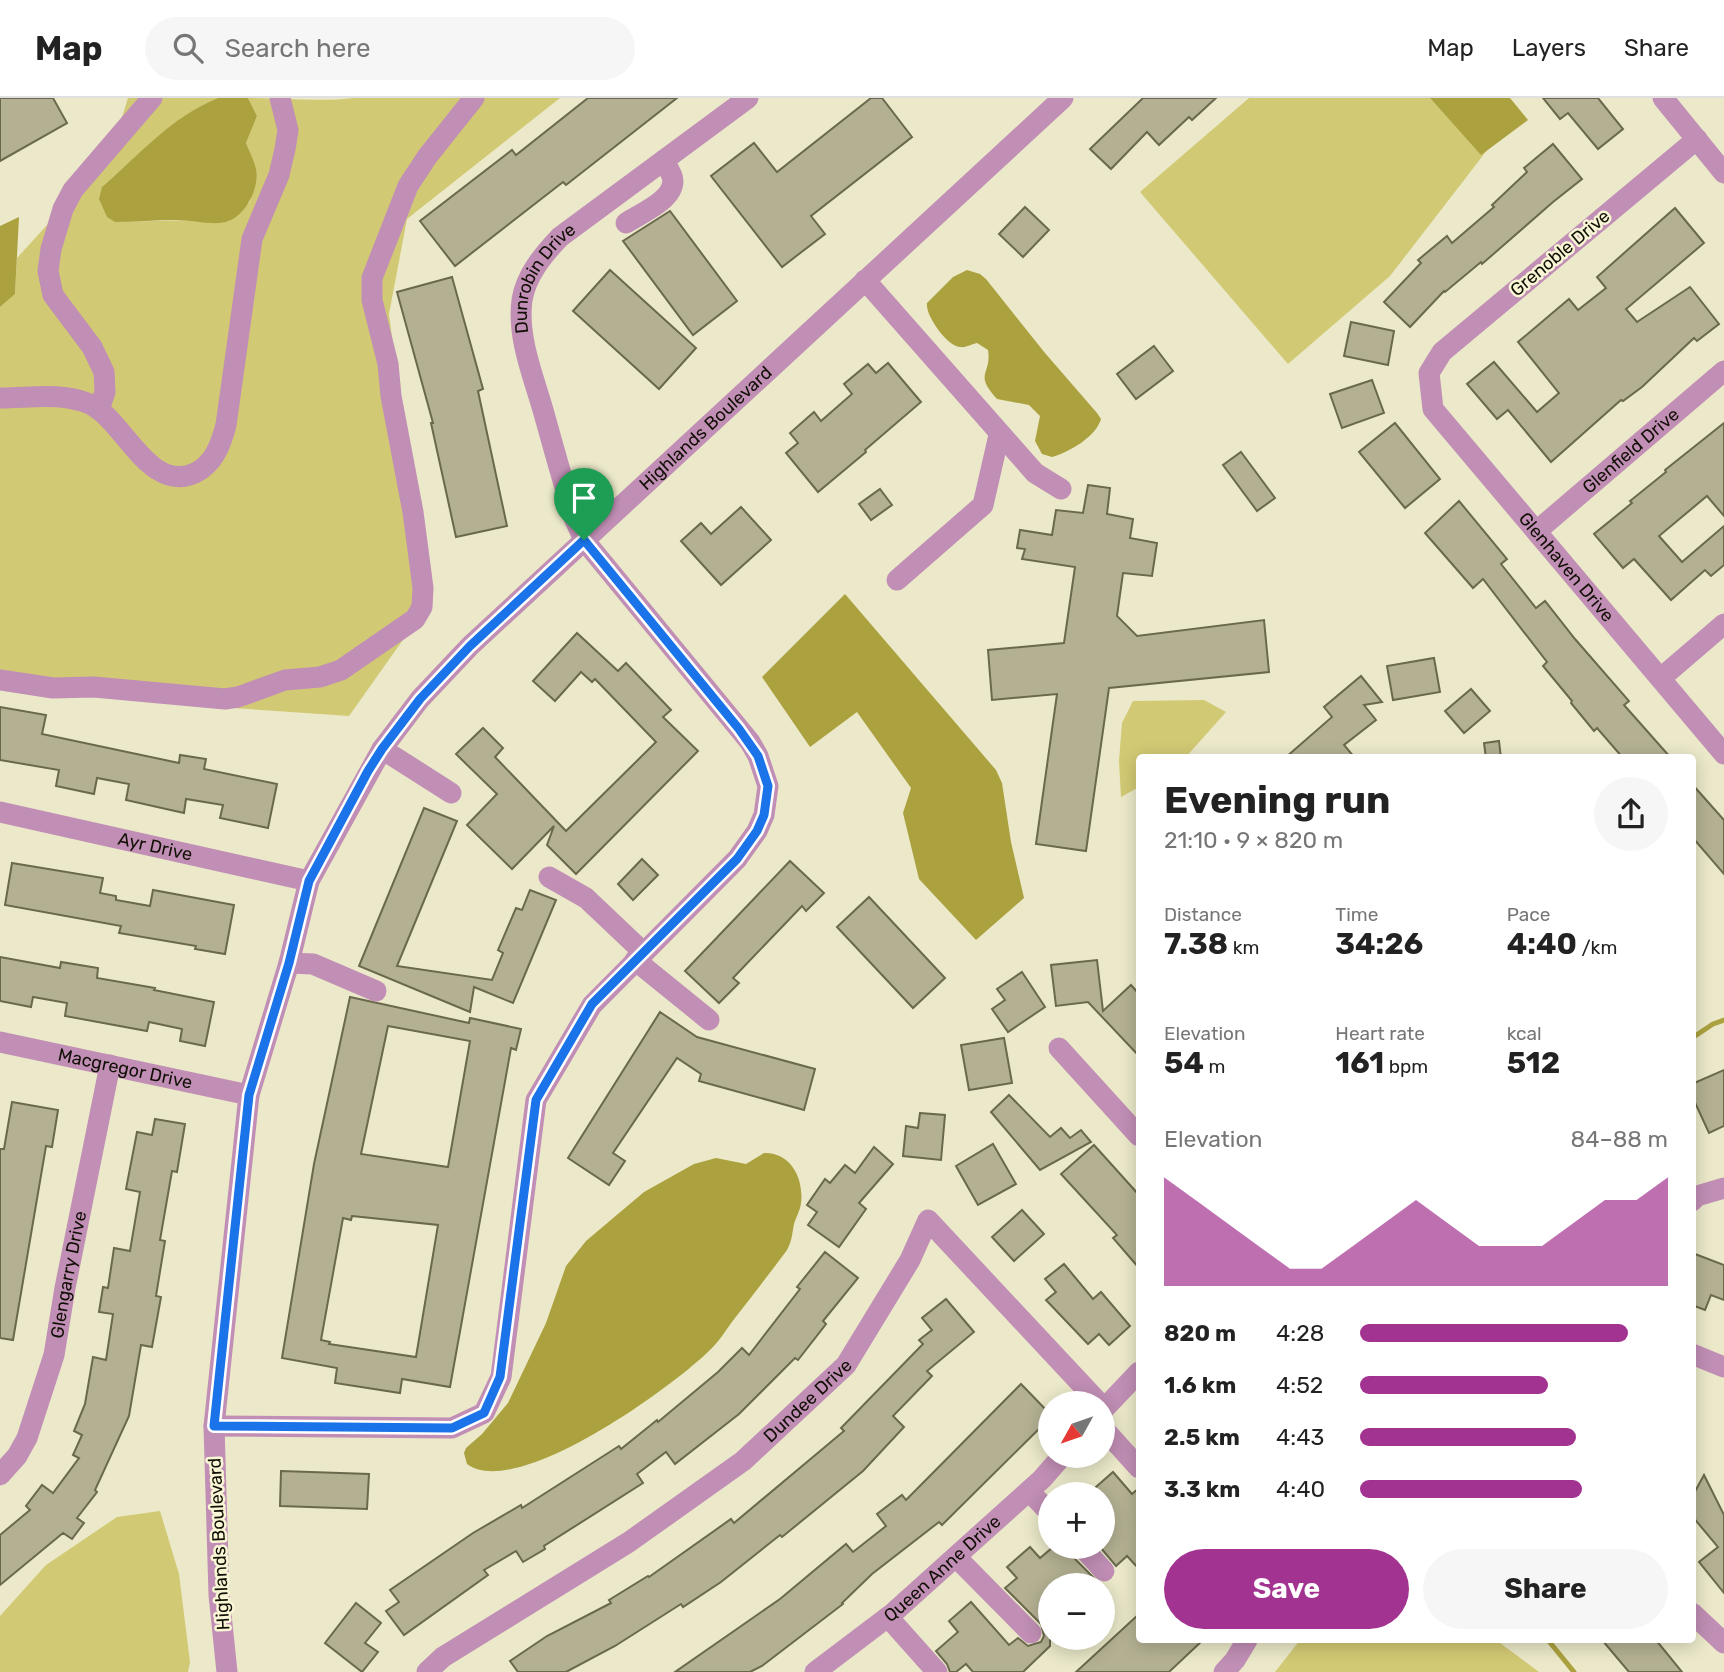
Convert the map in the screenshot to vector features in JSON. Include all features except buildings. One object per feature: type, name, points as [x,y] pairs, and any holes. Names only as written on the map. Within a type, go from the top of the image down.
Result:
[{"type":"street","points":[[99,410],[106,392],[104,372],[92,347],[53,295],[48,271],[51,249],[63,209],[74,190],[152,98]]},
{"type":"street","points":[[0,398],[58,396],[72,398],[99,410],[148,463],[169,474],[182,476],[199,471],[209,462],[221,445],[230,402],[253,239],[279,175],[285,149],[288,130],[279,98]]},
{"type":"street","points":[[0,680],[53,688],[94,687],[225,699],[285,680],[320,677],[341,670],[415,619],[422,607],[423,588],[388,364],[372,300],[372,278],[408,186],[427,157],[474,98]]},
{"type":"street","name":"Dunrobin Drive","points":[[214,1426],[452,1428],[484,1413],[500,1377],[536,1100],[592,1004],[749,845],[764,815],[768,786],[758,756],[750,742],[584,540],[574,518],[531,369],[521,324],[522,301],[532,274],[550,248],[748,98]]},
{"type":"street","name":"Highlands Boulevard","points":[[228,1672],[219,1595],[214,1426],[249,1095],[289,963],[309,881],[382,749],[444,672],[1063,98]]},
{"type":"street","points":[[1663,98],[1724,173]]},
{"type":"street","name":"Grenoble Drive","points":[[1429,373],[1442,352],[1697,139]]},
{"type":"street","points":[[626,223],[665,198],[673,187],[673,178],[664,160]]},
{"type":"street","points":[[865,279],[999,435],[1035,473],[1061,489]]},
{"type":"street","name":"Glenfield Drive","points":[[1538,530],[1724,371]]},
{"type":"street","name":"Glenhaven Drive","points":[[1429,373],[1433,409],[1538,530],[1724,754]]},
{"type":"street","points":[[897,580],[983,505],[999,435]]},
{"type":"street","points":[[1661,678],[1724,624]]},
{"type":"street","points":[[382,749],[451,793]]},
{"type":"street","name":"Ayr Drive","points":[[0,812],[309,881]]},
{"type":"street","points":[[550,877],[586,898],[639,956],[709,1020]]},
{"type":"street","points":[[289,963],[313,964],[376,991]]},
{"type":"street","name":"Macgregor Drive","points":[[0,1042],[249,1095]]},
{"type":"street","points":[[1059,1048],[1136,1133]]},
{"type":"street","name":"Glengarry Drive","points":[[0,1475],[17,1456],[27,1438],[54,1355],[110,1065]]},
{"type":"street","points":[[1696,1197],[1724,1188]]},
{"type":"street","name":"Dundee Drive","points":[[427,1672],[443,1657],[629,1542],[743,1461],[846,1365],[911,1260],[928,1220],[1084,1391]]},
{"type":"street","points":[[1696,1356],[1724,1367]]},
{"type":"street","points":[[1115,1397],[1136,1375]]},
{"type":"street","points":[[1115,1431],[1136,1463]]},
{"type":"street","name":"Queen Anne Drive","points":[[815,1672],[888,1617],[1029,1491],[1051,1468]]},
{"type":"street","points":[[1029,1491],[1038,1500]]},
{"type":"street","points":[[956,1557],[1031,1633]]},
{"type":"street","points":[[1093,1559],[1104,1571]]},
{"type":"street","points":[[888,1617],[937,1672]]},
{"type":"street","points":[[1696,1617],[1724,1643]]},
{"type":"street","points":[[1224,1672],[1245,1643]]},
{"type":"shaded area","points":[[128,98],[218,98],[171,126],[102,187],[115,222],[195,220],[220,223],[229,221],[250,202],[256,171],[246,143],[257,116],[248,98],[560,98],[407,219],[389,314],[427,606],[349,716],[234,708],[0,677],[0,307],[15,294],[17,258],[110,156]]},
{"type":"shaded area","points":[[218,98],[248,98],[257,116],[246,143],[257,177],[252,195],[243,211],[220,223],[176,220],[115,222],[107,217],[99,199],[102,187],[170,126]]},
{"type":"shaded area","points":[[1249,98],[1430,98],[1481,154],[1488,149],[1390,276],[1288,364],[1140,192]]},
{"type":"shaded area","points":[[1430,98],[1510,98],[1528,120],[1481,155]]},
{"type":"shaded area","points":[[19,217],[15,294],[0,307],[0,226]]},
{"type":"shaded area","points":[[967,270],[986,279],[1101,419],[1094,432],[1074,448],[1052,457],[1042,454],[1035,441],[1040,416],[1029,405],[997,399],[986,384],[988,350],[977,343],[964,347],[955,345],[943,336],[933,322],[927,303],[953,277]]},
{"type":"shaded area","points":[[845,594],[996,770],[1002,783],[1011,842],[1024,898],[976,940],[919,879],[903,813],[911,788],[857,712],[810,747],[762,677]]},
{"type":"shaded area","points":[[1204,700],[1226,712],[1189,754],[1136,754],[1136,789],[1121,797],[1119,761],[1122,723],[1133,701]]},
{"type":"shaded area","points":[[764,1153],[782,1157],[794,1169],[800,1185],[800,1209],[787,1250],[712,1348],[666,1387],[595,1433],[557,1453],[521,1467],[490,1471],[467,1464],[464,1453],[466,1448],[482,1434],[508,1403],[546,1323],[566,1266],[586,1241],[644,1192],[694,1164],[716,1158],[746,1164]]},
{"type":"shaded area","points":[[160,1511],[179,1574],[190,1662],[188,1672],[0,1672],[0,1616],[46,1565],[117,1517]]},
{"type":"shaded area","points":[[1298,1643],[1500,1643],[1539,1672],[1275,1672]]},
{"type":"waterway","points":[[1696,1035],[1724,1020]]},
{"type":"waterway","points":[[1550,1643],[1574,1672]]},
{"type":"route","points":[[584,540],[750,742],[765,773],[768,786],[764,815],[749,845],[737,859],[592,1004],[536,1100],[500,1377],[484,1413],[452,1428],[214,1426],[249,1095],[289,963],[309,881],[368,771],[420,699],[470,646],[584,540]]}]
